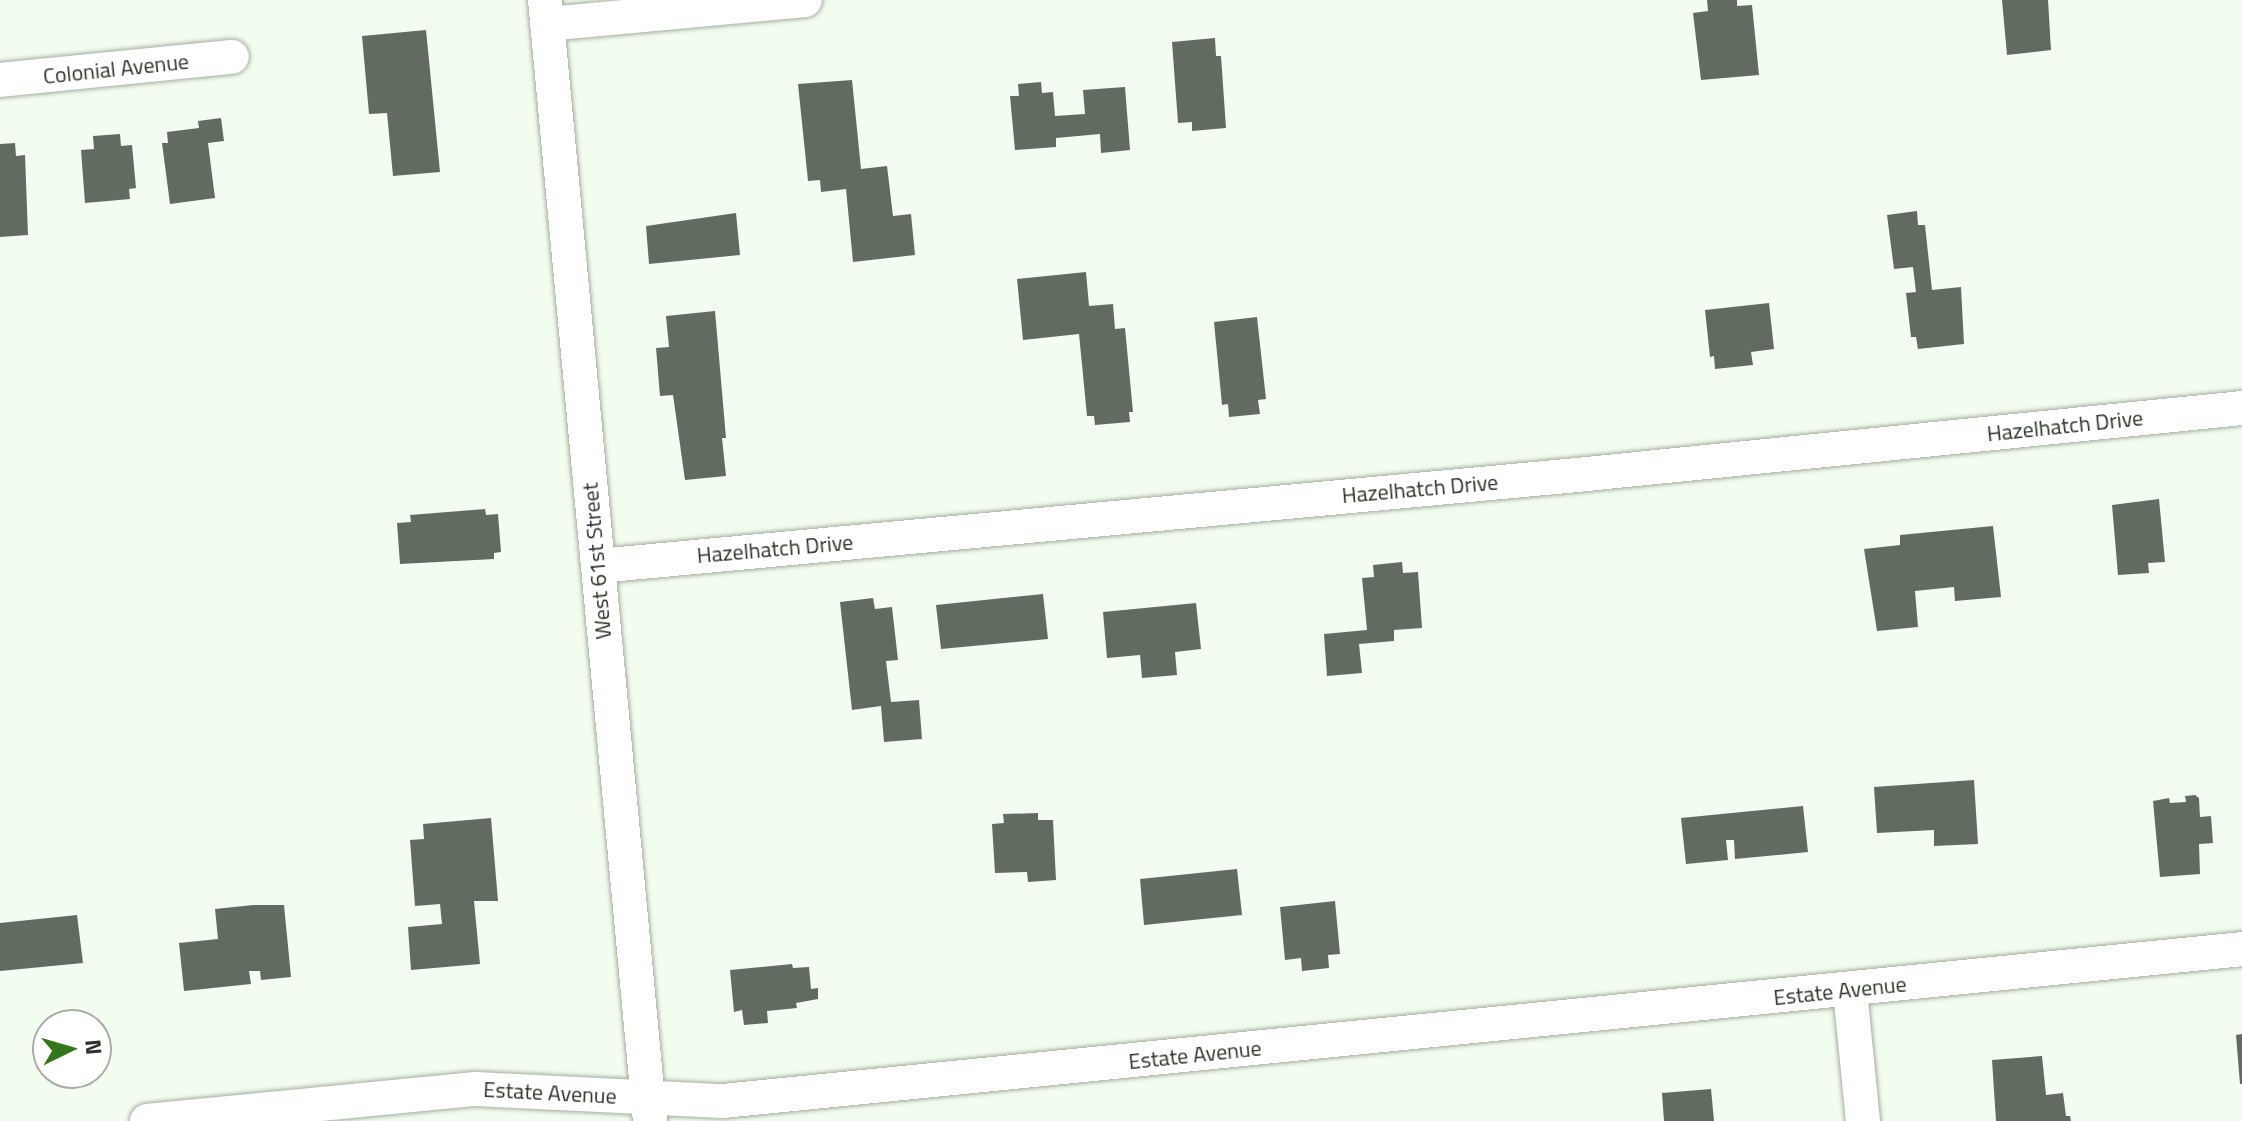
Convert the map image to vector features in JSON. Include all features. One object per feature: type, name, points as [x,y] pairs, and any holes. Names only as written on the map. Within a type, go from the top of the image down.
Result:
[{"type":"street","points":[[546,12],[805,0]]},
{"type":"street","name":"West 61st Street","points":[[546,12],[648,1110]]},
{"type":"street","name":"Colonial Avenue","points":[[0,80],[232,57]]},
{"type":"street","name":"Hazelhatch Drive","points":[[598,566],[1567,476],[2242,408]]},
{"type":"street","name":"Estate Avenue","points":[[147,1121],[475,1089],[648,1110],[2242,949]]},
{"type":"street","points":[[1850,991],[1863,1121]]},
{"type":"building","points":[[1707,0],[1737,0],[1737,6],[1752,5],[1759,75],[1701,80],[1693,13],[1708,11]]},
{"type":"building","points":[[2002,0],[2048,0],[2051,50],[2007,55]]},
{"type":"building","points":[[426,30],[440,172],[393,176],[387,113],[369,114],[362,36]]},
{"type":"building","points":[[1215,38],[1216,56],[1221,56],[1226,128],[1192,131],[1192,122],[1178,123],[1172,42]]},
{"type":"building","points":[[852,80],[861,169],[887,166],[893,216],[911,214],[915,255],[853,262],[846,189],[821,192],[820,180],[808,181],[798,84]]},
{"type":"building","points":[[1041,82],[1042,93],[1053,92],[1055,116],[1085,114],[1083,90],[1125,87],[1130,150],[1101,153],[1100,134],[1056,138],[1056,147],[1015,150],[1010,96],[1019,96],[1018,84]]},
{"type":"building","points":[[221,118],[224,141],[208,143],[215,198],[170,204],[162,143],[168,143],[167,132],[199,128],[198,121]]},
{"type":"building","points":[[120,134],[121,146],[132,145],[136,188],[129,189],[130,199],[85,203],[81,150],[94,149],[93,136]]},
{"type":"building","points":[[15,143],[16,156],[25,155],[28,235],[0,237],[0,144]]},
{"type":"building","points":[[1917,211],[1918,225],[1925,225],[1932,290],[1961,287],[1964,344],[1918,349],[1916,337],[1911,337],[1906,293],[1916,292],[1913,267],[1894,269],[1887,215]]},
{"type":"building","points":[[736,213],[740,255],[649,264],[646,226]]},
{"type":"building","points":[[1086,272],[1089,306],[1113,304],[1115,329],[1125,328],[1133,412],[1129,412],[1130,422],[1095,425],[1094,416],[1087,416],[1079,334],[1023,340],[1017,279]]},
{"type":"building","points":[[1769,303],[1774,349],[1751,352],[1753,365],[1715,369],[1714,356],[1710,357],[1705,310]]},
{"type":"building","points":[[715,311],[726,438],[722,438],[726,476],[685,480],[673,395],[660,396],[656,348],[669,347],[666,316]]},
{"type":"building","points":[[1257,317],[1266,399],[1258,400],[1260,414],[1229,417],[1228,404],[1222,405],[1214,322]]},
{"type":"building","points":[[2159,499],[2165,562],[2148,563],[2149,573],[2118,575],[2112,505]]},
{"type":"building","points":[[485,509],[486,515],[498,514],[501,552],[494,553],[494,559],[400,564],[397,523],[411,522],[410,515]]},
{"type":"building","points":[[1993,526],[2001,597],[1955,601],[1954,587],[1915,591],[1918,627],[1877,631],[1864,549],[1900,545],[1900,535]]},
{"type":"building","points":[[1402,562],[1403,573],[1418,572],[1422,628],[1394,630],[1394,641],[1359,644],[1362,673],[1327,676],[1324,634],[1367,630],[1362,578],[1374,577],[1373,565]]},
{"type":"building","points":[[1043,594],[1048,639],[941,649],[936,605]]},
{"type":"building","points":[[873,598],[875,609],[892,607],[898,660],[886,661],[891,702],[919,700],[922,739],[884,742],[881,706],[852,710],[840,602]]},
{"type":"building","points":[[1196,603],[1201,649],[1175,652],[1177,675],[1142,678],[1140,655],[1107,658],[1103,612]]},
{"type":"building","points":[[1974,780],[1978,844],[1934,846],[1934,830],[1877,833],[1874,787]]},
{"type":"building","points":[[2195,795],[2199,798],[2200,817],[2211,816],[2213,843],[2199,844],[2200,874],[2160,877],[2153,801],[2169,798],[2170,803],[2186,802],[2185,796]]},
{"type":"building","points":[[1803,806],[1808,852],[1735,859],[1734,840],[1726,840],[1728,860],[1686,864],[1681,818]]},
{"type":"building","points":[[1038,813],[1038,820],[1053,820],[1056,880],[1028,882],[1027,872],[995,873],[992,824],[1004,823],[1003,814]]},
{"type":"building","points":[[491,818],[498,901],[474,901],[480,964],[411,970],[408,927],[442,924],[440,904],[415,906],[410,840],[424,839],[423,824]]},
{"type":"building","points":[[1237,869],[1242,915],[1144,925],[1140,879]]},
{"type":"building","points":[[1335,901],[1340,954],[1328,955],[1329,968],[1302,971],[1301,958],[1285,960],[1280,907]]},
{"type":"building","points":[[284,905],[291,977],[261,980],[260,971],[249,971],[251,984],[184,991],[179,943],[218,939],[215,909]]},
{"type":"building","points":[[77,915],[83,963],[0,971],[0,923]]},
{"type":"building","points":[[792,964],[793,968],[809,967],[811,989],[818,988],[818,999],[796,1003],[797,1008],[767,1011],[768,1023],[744,1025],[742,1010],[734,1012],[730,970]]},
{"type":"building","points":[[2242,1034],[2242,1084],[2240,1084],[2236,1035]]},
{"type":"building","points":[[2042,1056],[2046,1095],[2063,1093],[2066,1116],[2070,1116],[2071,1121],[1996,1121],[1992,1060]]},
{"type":"building","points":[[1711,1089],[1714,1121],[1664,1121],[1662,1093]]}]
